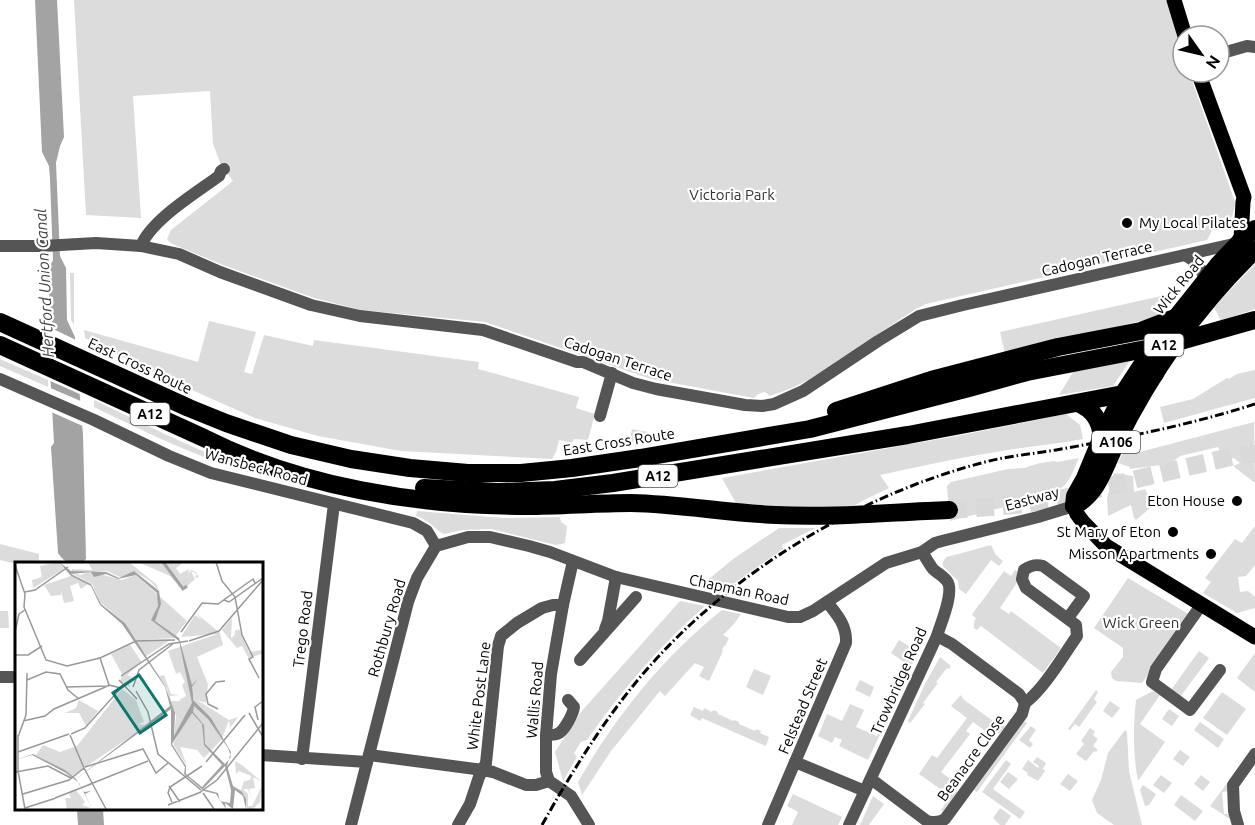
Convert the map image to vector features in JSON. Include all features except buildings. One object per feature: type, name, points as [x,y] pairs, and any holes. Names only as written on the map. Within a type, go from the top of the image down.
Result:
[{"type":"highway","name":"Wick Road","points":[[1074,506],[1075,496],[1123,394],[1151,349],[1205,282],[1248,241]]},
{"type":"highway","name":"A106","points":[[1074,506],[1084,501],[1095,488],[1117,442],[1155,374],[1201,309],[1235,270],[1248,241]]},
{"type":"highway","name":"A12","points":[[645,458],[816,418],[931,380],[1058,347],[1142,331],[1175,318]]},
{"type":"highway","name":"East Cross Route","points":[[0,322],[189,408],[291,445],[351,459],[410,468],[468,473],[521,473],[645,458],[810,429],[1027,372],[1166,345],[1247,322]]},
{"type":"highway","name":"A12","points":[[0,345],[233,453],[304,476],[386,496],[482,505],[632,503],[792,516],[949,510]]},
{"type":"highway","name":"A106","points":[[1123,394],[1141,386],[1155,374]]},
{"type":"highway","name":"A12","points":[[204,438],[339,476],[386,484],[498,492],[555,490],[614,483],[886,438],[1123,394]]},
{"type":"highway","points":[[1078,403],[1090,410],[1099,421],[1102,437]]},
{"type":"main road","points":[[1174,0],[1181,24]]},
{"type":"main road","points":[[1203,84],[1250,201],[1243,202],[1248,241]]},
{"type":"main road","name":"Eastway","points":[[1074,506],[1083,522],[1106,546],[1253,632]]},
{"type":"street","points":[[1231,51],[1247,46],[1255,47]]},
{"type":"street","points":[[141,246],[151,228],[224,173]]},
{"type":"street","name":"Cadogan Terrace","points":[[0,246],[96,243],[141,246],[179,254],[220,272],[311,305],[360,316],[483,330],[577,362],[583,362],[633,383],[685,395],[762,406],[774,404],[803,392],[919,316],[1248,241]]},
{"type":"street","points":[[1185,255],[1193,259],[1200,267],[1205,282]]},
{"type":"street","points":[[600,416],[612,373]]},
{"type":"street","name":"Wansbeck Road","points":[[0,379],[211,473],[413,523],[427,531],[436,546]]},
{"type":"street","name":"Trego Road","points":[[302,759],[334,504]]},
{"type":"street","name":"Eastway","points":[[922,552],[935,543],[1074,506]]},
{"type":"street","points":[[436,546],[468,537],[490,537],[529,546],[573,561]]},
{"type":"street","name":"Rothbury Road","points":[[351,825],[411,591],[436,546]]},
{"type":"street","name":"Chapman Road","points":[[573,561],[616,577],[800,617],[813,611],[886,562],[922,552]]},
{"type":"street","name":"Trowbridge Road","points":[[849,825],[937,636],[949,595],[947,580],[933,568],[922,552]]},
{"type":"street","name":"Wallis Road","points":[[549,781],[546,772],[546,735],[551,674],[573,561]]},
{"type":"street","points":[[1029,566],[1043,567],[1084,596],[1068,618],[1026,588],[1022,579],[1024,570],[1029,566]]},
{"type":"street","points":[[602,636],[608,621],[616,577]]},
{"type":"street","points":[[580,660],[636,597]]},
{"type":"street","name":"Felstead Street","points":[[768,825],[846,643],[847,634],[844,625],[827,602]]},
{"type":"street","points":[[1202,604],[1156,669],[1152,682],[1190,711],[1220,670]]},
{"type":"street","name":"White Post Lane","points":[[458,825],[470,804],[486,763],[501,636],[536,611],[553,605],[563,605]]},
{"type":"street","name":"Beanacre Close","points":[[871,779],[927,820],[933,823],[945,819],[1022,714],[1025,703],[1039,689],[1077,636],[1076,625],[1068,618]]},
{"type":"street","points":[[937,636],[952,644],[1019,694],[1025,703]]},
{"type":"street","points":[[0,677],[15,676]]},
{"type":"street","points":[[546,735],[561,733],[573,713],[574,707],[568,700]]},
{"type":"street","points":[[1238,825],[1234,811],[1233,785],[1255,754]]},
{"type":"street","points":[[262,755],[302,759],[368,759],[483,770],[526,785],[549,781],[571,796],[589,825]]},
{"type":"street","points":[[795,762],[865,791]]},
{"type":"green space","name":"Victoria Park","points":[[74,0],[1166,0],[1174,24],[1171,24],[1171,84],[1193,84],[1235,202],[1232,217],[1222,229],[1215,225],[1207,240],[926,304],[810,379],[770,396],[765,392],[754,398],[651,379],[485,322],[361,310],[314,298],[170,243],[167,239],[171,230],[233,181],[221,165],[213,144],[210,91],[133,96],[141,218],[86,215]]},
{"type":"green space","points":[[1255,264],[1255,309],[1221,321],[1214,307]]},
{"type":"green space","points":[[70,273],[74,273],[74,325],[71,320]]},
{"type":"green space","points":[[1170,294],[1172,303],[1153,318],[1005,354],[1000,332]]},
{"type":"green space","points":[[209,321],[256,332],[244,372],[252,374],[264,335],[313,346],[314,340],[479,362],[478,369],[579,397],[576,408],[595,414],[588,440],[574,439],[572,443],[559,440],[552,459],[401,451],[318,436],[255,418],[167,379],[85,338],[84,330],[198,362]]},
{"type":"green space","points":[[0,359],[48,380],[48,387],[0,366]]},
{"type":"green space","points":[[1131,359],[1113,386],[1059,395],[1075,369]]},
{"type":"green space","points":[[1255,370],[1255,398],[1164,423],[1160,407],[1193,399],[1227,378]]},
{"type":"green space","points":[[94,400],[252,473],[211,460],[152,435],[94,407]]},
{"type":"green space","points":[[1066,414],[1080,425],[1083,439],[976,455],[880,475],[889,488],[844,512],[737,505],[722,478],[962,435]]},
{"type":"green space","points":[[1254,422],[1255,483],[1233,466],[1240,463],[1234,458],[1225,461],[1218,447],[1180,456],[1170,464],[1129,469],[1130,467],[1118,463],[1125,448],[1134,447],[1136,453]]},
{"type":"green space","points":[[632,429],[648,432],[646,440],[629,442]]},
{"type":"green space","points":[[1079,458],[1065,485],[1051,495],[950,521],[947,486],[951,482],[1040,463]]},
{"type":"green space","points":[[1114,473],[1133,476],[1134,492],[1145,489],[1155,504],[1136,520],[1131,505],[1108,516],[1107,498]]},
{"type":"green space","points":[[417,511],[504,518],[560,517],[561,522],[567,526],[565,543],[556,545],[491,529],[463,530],[444,534],[424,519],[416,516]]},
{"type":"green space","points":[[1255,526],[1255,565],[1246,576],[1238,577],[1240,592],[1248,591],[1255,597],[1255,608],[1237,613],[1203,593],[1211,582],[1205,578],[1235,539],[1242,543]]},
{"type":"green space","points":[[779,528],[815,528],[782,545],[783,549],[726,589],[703,584],[733,559]]},
{"type":"green space","points":[[0,544],[39,554],[39,562],[15,564],[0,560]]},
{"type":"green space","points":[[991,545],[996,555],[1003,561],[999,566],[991,560],[966,594],[959,589],[958,581],[943,566],[943,561],[947,557]]},
{"type":"green space","points":[[1015,570],[1018,572],[1018,581],[1000,608],[1009,614],[1011,611],[1061,648],[1043,673],[981,626],[977,630],[974,628],[976,618],[972,615],[979,604],[1004,571],[1011,576]]},
{"type":"green space","name":"Wick Green","points":[[1128,578],[1190,615],[1142,683],[1116,681],[1112,678],[1111,672],[1123,657],[1123,648],[1094,628]]},
{"type":"green space","points":[[680,601],[705,606],[657,653],[627,686],[587,740],[581,742],[574,753],[577,757],[563,781],[555,752],[580,713]]},
{"type":"green space","points":[[722,610],[741,614],[723,635],[729,638],[709,681],[699,676],[704,667],[695,663],[665,696],[660,691],[611,751],[582,795],[578,782],[625,711],[680,647]]},
{"type":"green space","points":[[0,611],[8,611],[9,628],[0,628]]},
{"type":"green space","points":[[899,640],[918,652],[911,667],[891,653]]},
{"type":"green space","points":[[1199,651],[1209,658],[1180,697],[1171,690]]},
{"type":"green space","points":[[1255,653],[1255,692],[1237,678]]},
{"type":"green space","points":[[940,657],[951,666],[936,682],[938,683],[923,703],[925,704],[910,723],[908,721]]},
{"type":"green space","points":[[754,669],[771,676],[763,695],[746,687]]},
{"type":"green space","points":[[860,680],[874,687],[870,697],[855,690]]},
{"type":"green space","points":[[1096,690],[1098,692],[1094,699],[1097,702],[1079,727],[1075,724],[1070,730],[1068,729]]},
{"type":"green space","points":[[1153,691],[1160,695],[1140,724],[1165,742],[1138,781],[1134,741],[1136,700]]},
{"type":"green space","points":[[1222,692],[1246,709],[1227,735],[1203,718]]},
{"type":"green space","points":[[961,695],[963,699],[993,721],[994,719],[1005,727],[999,734],[990,728],[987,732],[973,722],[966,731],[970,734],[941,772],[954,782],[950,786],[957,792],[943,811],[941,810],[949,798],[919,774],[932,755],[937,758],[967,718],[951,706]]},
{"type":"green space","points":[[895,696],[898,697],[868,760],[839,746],[842,740],[835,737],[832,743],[818,736],[827,714],[842,721],[850,704],[864,710],[856,727],[877,736]]},
{"type":"green space","points":[[1110,701],[1120,708],[1112,718],[1103,711]]},
{"type":"green space","points":[[694,707],[703,711],[704,708],[712,712],[713,710],[755,731],[756,729],[761,731],[760,733],[769,737],[766,746],[702,718],[700,721],[690,715]]},
{"type":"green space","points":[[1169,709],[1179,716],[1172,726],[1162,719]]},
{"type":"green space","points":[[1024,721],[1027,723],[977,792],[974,790]]},
{"type":"green space","points":[[1200,722],[1224,739],[1218,748],[1194,730]]},
{"type":"green space","points":[[1031,726],[1036,730],[1029,740],[1033,744],[1030,748],[1019,740]]},
{"type":"green space","points":[[1090,728],[1098,739],[1093,746],[1098,750],[1094,751],[1086,761],[1076,754],[1084,744],[1081,741]]},
{"type":"green space","points":[[1125,730],[1129,771],[1142,825],[1114,825],[1097,813],[1092,800],[1101,780],[1108,753]]},
{"type":"green space","points":[[1180,750],[1190,757],[1183,766],[1173,759]]},
{"type":"green space","points":[[1037,757],[1046,763],[1043,769],[1045,771],[1038,781],[1022,769],[1028,760],[1038,768],[1039,766],[1033,762]]},
{"type":"green space","points":[[1006,760],[1011,764],[993,789],[1025,812],[1020,819],[982,792]]},
{"type":"green space","points":[[1008,772],[1018,779],[1009,789],[1000,782]]},
{"type":"green space","points":[[1068,774],[1078,781],[1070,791],[1060,784]]},
{"type":"green space","points":[[1161,775],[1172,783],[1164,793],[1153,785]]},
{"type":"green space","points":[[1201,775],[1210,782],[1203,791],[1194,784]]},
{"type":"green space","points":[[1228,782],[1229,791],[1222,792],[1224,814],[1231,814],[1233,821],[1210,806]]},
{"type":"green space","points":[[1143,785],[1156,794],[1149,805],[1145,806],[1140,790]]},
{"type":"green space","points":[[793,794],[842,817],[838,825],[792,825],[798,812],[787,806]]},
{"type":"green space","points":[[1181,795],[1203,811],[1195,821],[1174,805]]},
{"type":"green space","points":[[873,796],[884,804],[869,825],[860,825]]},
{"type":"green space","points":[[1000,808],[1011,816],[1005,825],[1000,825],[993,818]]},
{"type":"shaded area","points":[[35,0],[57,0],[64,137],[56,163],[60,256],[66,268],[67,320],[75,337],[83,435],[86,559],[83,562],[66,562],[58,553],[51,447],[54,443],[47,316],[51,312],[47,272],[53,260],[50,179],[49,166],[42,152]]},
{"type":"shaded area","points":[[77,810],[103,810],[104,825],[78,825]]},
{"type":"pier","points":[[45,325],[78,341],[82,395],[48,380]]},
{"type":"pier","points":[[48,387],[83,402],[85,427],[49,411]]},
{"type":"tunnel","points":[[949,510],[1016,505],[1064,498],[1243,454],[1255,454]]},
{"type":"railway","points":[[542,825],[610,715],[671,643],[750,575],[794,545],[887,496],[936,477],[985,462],[1156,430],[1255,404]]},
{"type":"place","name":"My Local Pilates","points":[[1127,223]]},
{"type":"place","name":"Eton House","points":[[1237,501]]},
{"type":"place","name":"St Mary of Eton","points":[[1173,532]]},
{"type":"place","name":"Misson Apartments","points":[[1211,554]]},
{"type":"water label","name":"Hertford Union Canal","points":[[44,283]]}]
